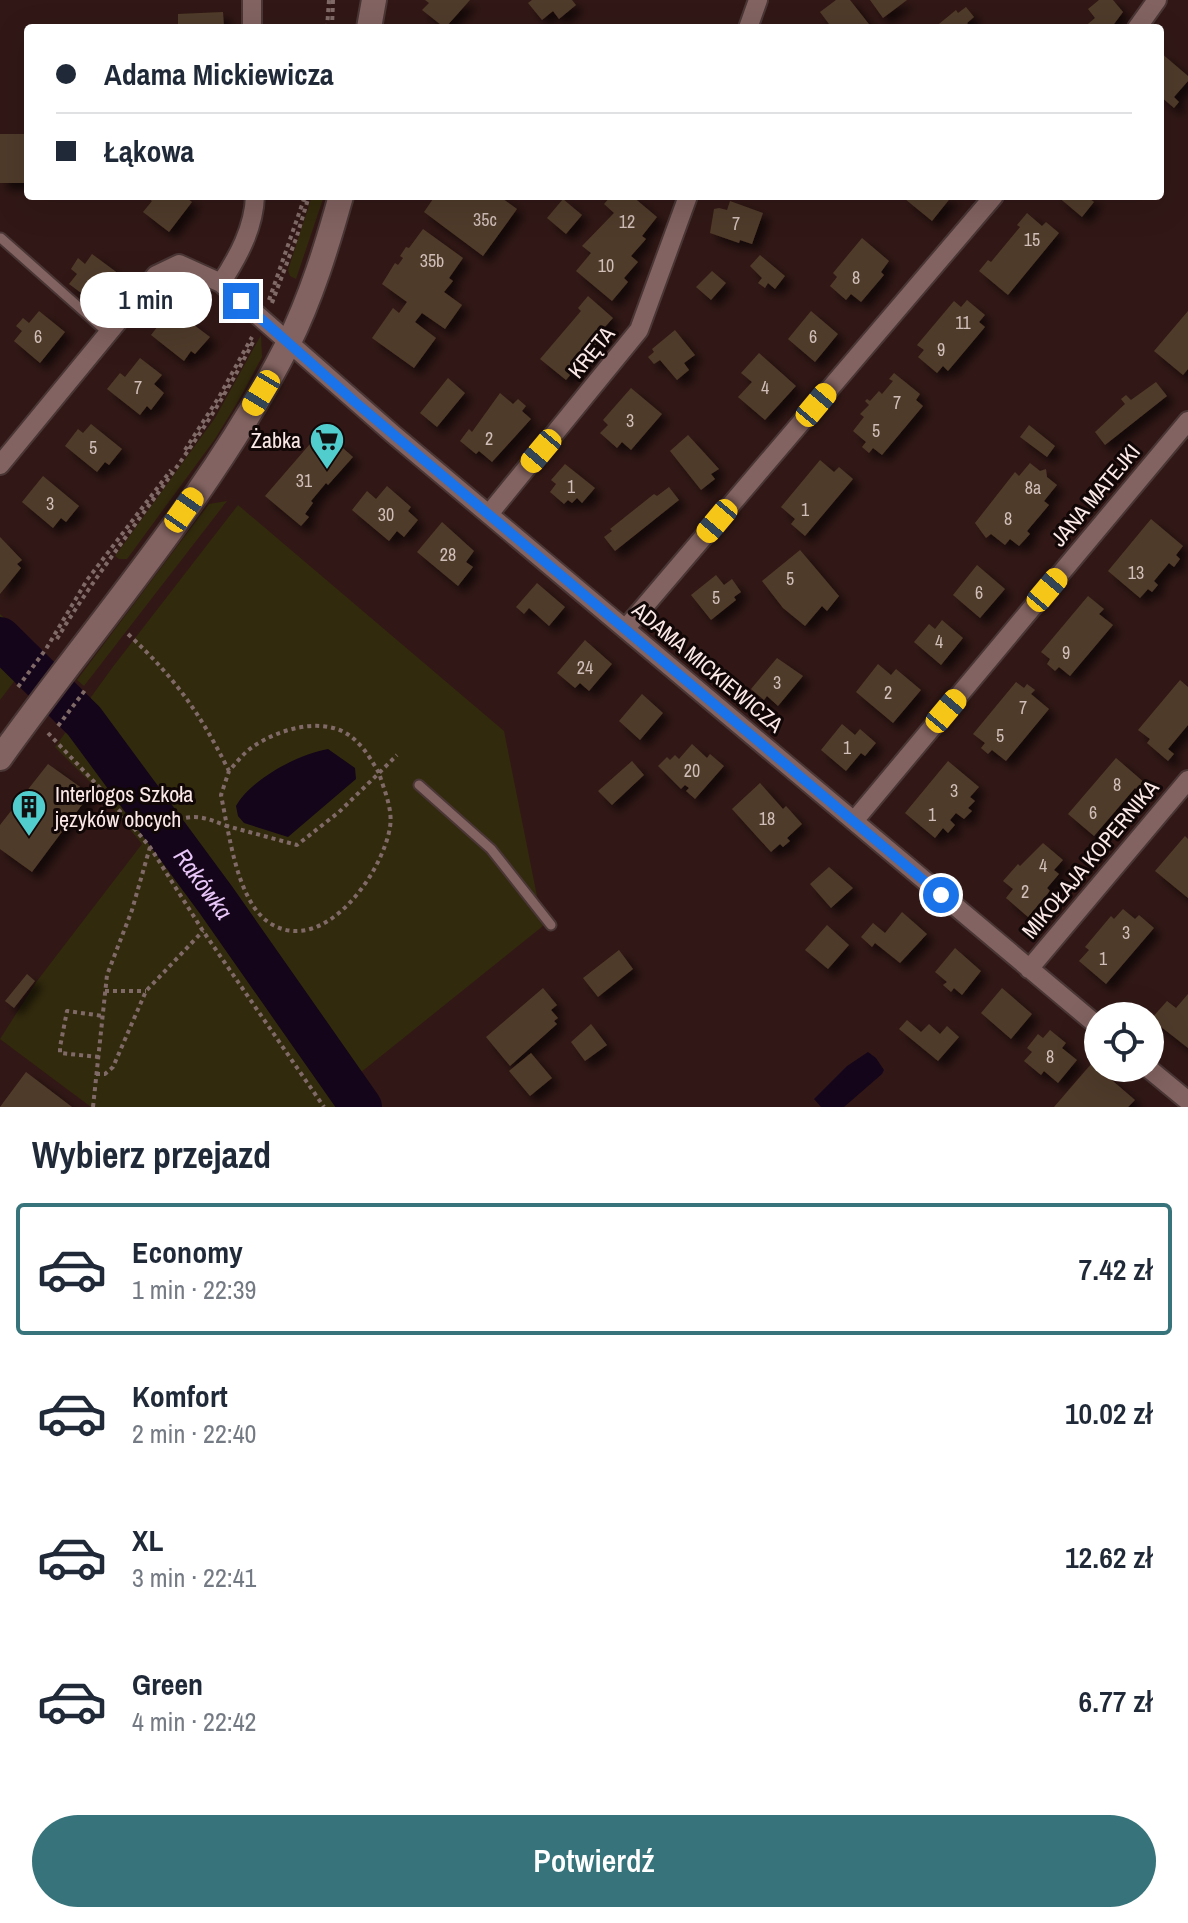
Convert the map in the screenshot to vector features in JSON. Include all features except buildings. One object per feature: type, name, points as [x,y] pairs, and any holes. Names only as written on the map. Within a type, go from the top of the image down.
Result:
[{"type":"street","points":[[252,0],[252,24]]},
{"type":"street","points":[[749,24],[758,0]]},
{"type":"street","points":[[1140,24],[1157,0]]},
{"type":"street","points":[[221,283],[240,254],[255,209],[255,200]]},
{"type":"street","points":[[0,758],[38,705],[54,657],[232,440],[288,343],[310,292],[340,200]]},
{"type":"street","name":"KRĘTA","points":[[489,514],[639,330],[687,200]]},
{"type":"street","points":[[626,628],[991,200]]},
{"type":"street","name":"ADAMA MICKIEWICZA","points":[[0,465],[156,275],[179,264],[221,283],[489,514],[1084,1014]]},
{"type":"street","name":"JANA MATEJKI","points":[[854,821],[1188,421]]},
{"type":"street","name":"MIKOŁAJA KOPERNIKA","points":[[1029,969],[1188,780]]},
{"type":"street","points":[[1164,1081],[1188,1101]]},
{"type":"lane","points":[[1,238],[108,333]]},
{"type":"lane","points":[[419,785],[491,849],[551,925]]},
{"type":"path","points":[[330,24],[331,0]]},
{"type":"path","points":[[54,657],[87,580],[199,429],[264,318],[306,200]]},
{"type":"path","points":[[18,687],[54,657],[86,589],[198,437],[229,389],[264,318],[297,236],[306,200]]},
{"type":"path","points":[[128,634],[184,692],[206,724],[229,771]]},
{"type":"path","points":[[58,726],[86,689]]},
{"type":"path","points":[[315,727],[343,731],[357,741],[379,773],[388,802],[390,825],[382,854],[370,878],[331,919],[311,929],[288,930],[273,925],[260,914],[243,885],[227,826],[221,795],[229,771],[248,750],[278,733],[315,727]]},
{"type":"path","points":[[51,735],[150,847],[203,931],[324,1107]]},
{"type":"path","points":[[171,823],[183,817],[201,816],[259,837],[297,845],[339,812],[397,755]]},
{"type":"path","points":[[93,1107],[107,975],[132,910],[150,847]]},
{"type":"path","points":[[96,1074],[105,1074],[113,1067],[146,991],[203,931]]},
{"type":"path","points":[[104,991],[146,991]]},
{"type":"path","points":[[99,1057],[60,1053],[60,1047],[67,1011],[103,1016]]},
{"type":"shaded area","points":[[311,200],[323,200],[296,279],[290,276],[288,270]]},
{"type":"shaded area","points":[[261,335],[262,357],[215,439],[127,559],[119,559],[115,556],[215,418]]},
{"type":"shaded area","points":[[227,501],[84,686],[77,680],[209,504]]},
{"type":"shaded area","points":[[238,505],[504,731],[543,926],[350,1081],[369,1107],[91,1107],[0,1039],[37,981],[142,844],[96,788],[55,747]]},
{"type":"shaded area","points":[[0,614],[38,650],[0,700]]},
{"type":"shaded area","points":[[328,749],[355,768],[356,779],[288,837],[244,823],[238,816],[236,806],[263,778],[289,762]]},
{"type":"shaded area","points":[[868,1052],[884,1070],[882,1074],[844,1107],[821,1107],[814,1099],[847,1066]]},
{"type":"waterway","name":"Rakówka","points":[[0,638],[84,721],[216,900],[361,1107]]},
{"type":"place","name":"Żabka","points":[[327,471]]},
{"type":"place","name":"Interlogos Szkoła języków obcych","points":[[29,838]]},
{"type":"route","points":[[241,301],[317,370],[941,895]]}]
